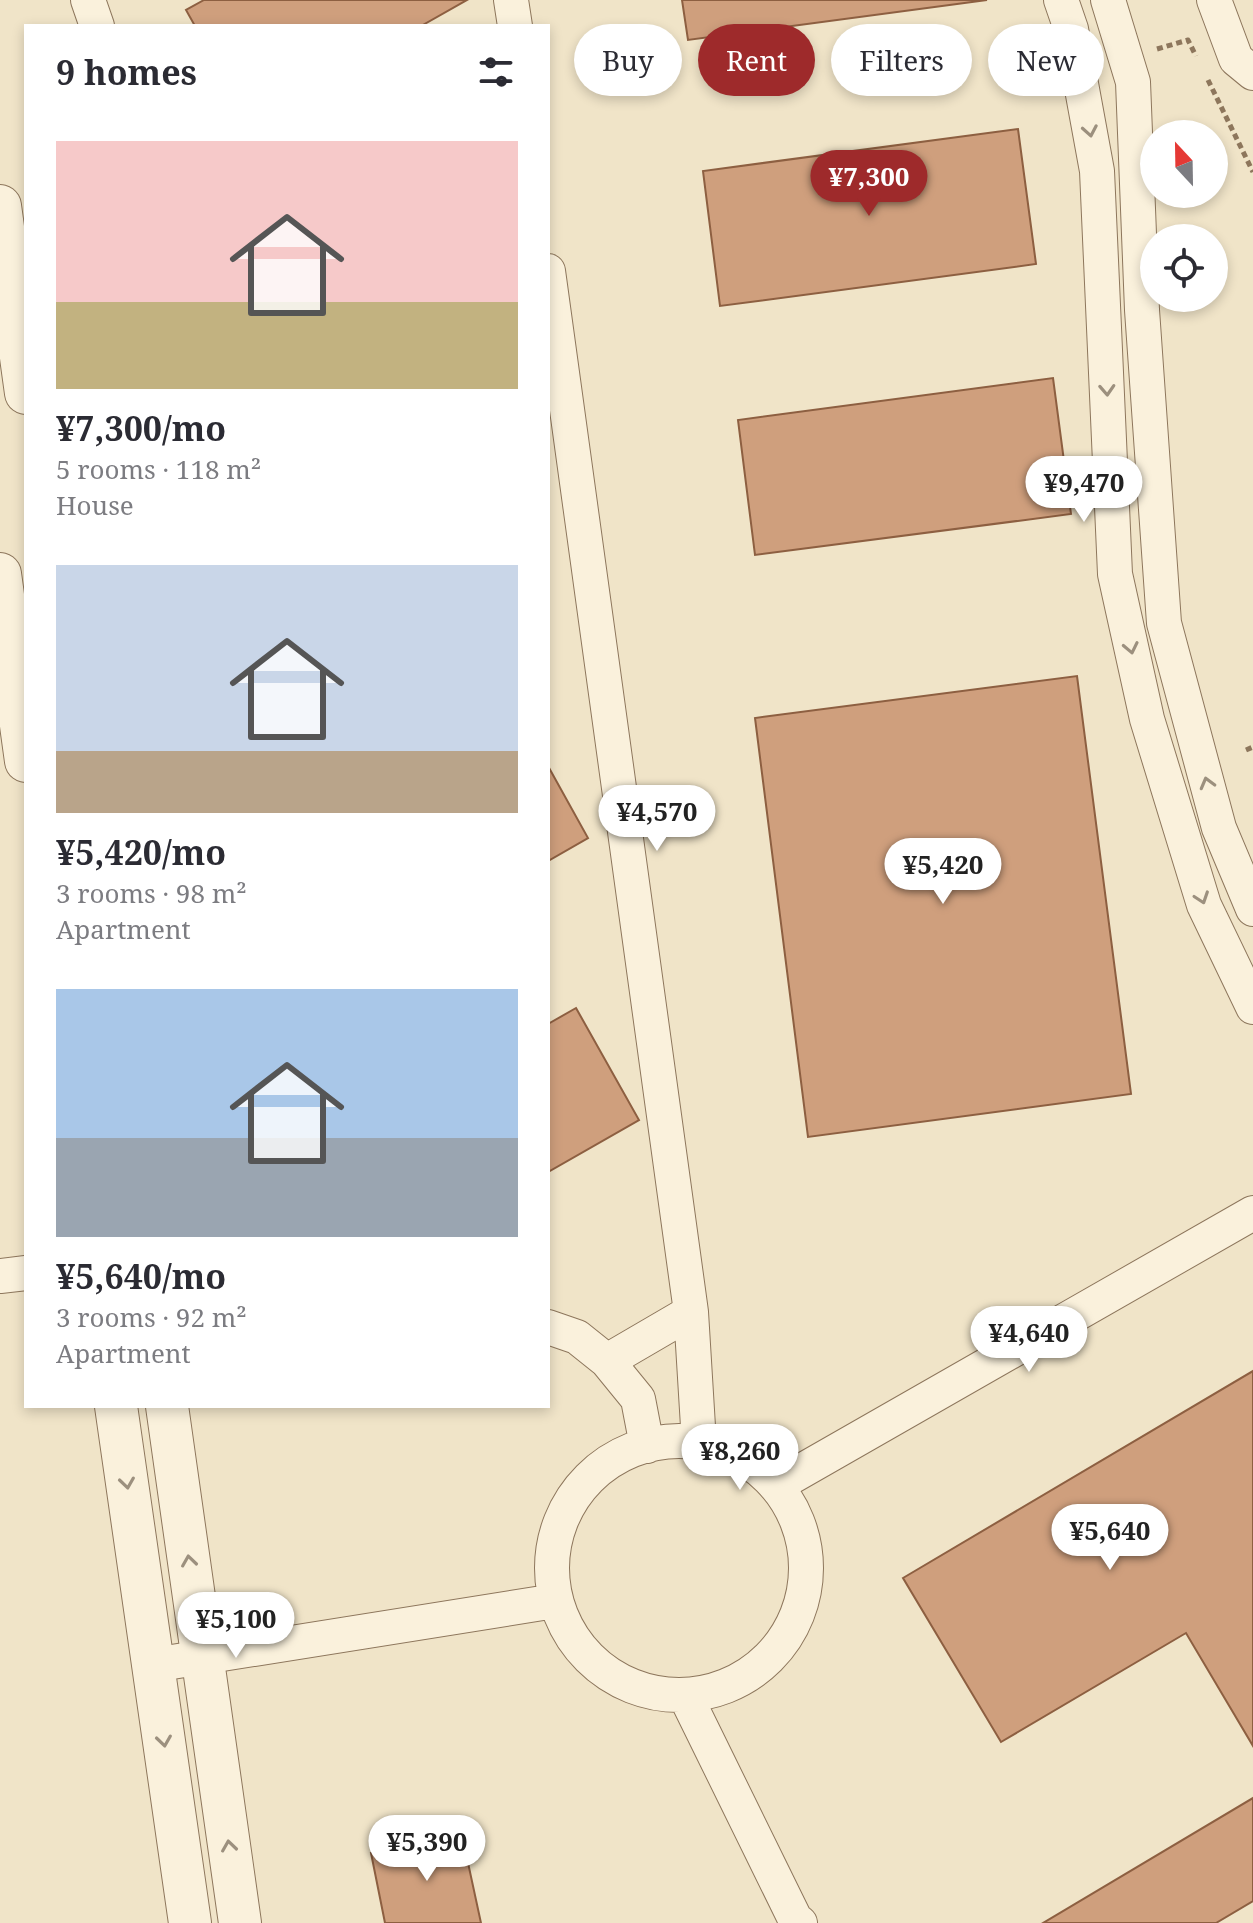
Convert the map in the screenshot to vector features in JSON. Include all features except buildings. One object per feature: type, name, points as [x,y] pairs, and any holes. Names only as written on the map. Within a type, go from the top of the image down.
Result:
[{"type":"street","points":[[88,0],[96,24]]},
{"type":"street","points":[[511,0],[515,24]]},
{"type":"street","points":[[1061,0],[1071,29],[1097,171],[1115,574],[1147,719],[1204,905],[1253,1007]]},
{"type":"street","points":[[1108,0],[1133,82],[1142,310],[1164,623],[1219,828],[1253,909]]},
{"type":"street","points":[[1214,0],[1236,59],[1253,73]]},
{"type":"street","points":[[0,206],[24,379]]},
{"type":"street","points":[[550,286],[691,1312],[699,1443]]},
{"type":"street","points":[[0,574],[24,747]]},
{"type":"street","points":[[777,1485],[1253,1213]]},
{"type":"street","points":[[0,1276],[24,1273]]},
{"type":"street","points":[[607,1361],[691,1312]]},
{"type":"street","points":[[550,1328],[577,1337],[607,1361],[638,1399],[647,1446]]},
{"type":"street","points":[[116,1408],[190,1923]]},
{"type":"street","points":[[167,1408],[240,1923]]},
{"type":"street","points":[[660,1442],[699,1443],[744,1458],[777,1485],[799,1522],[807,1565],[801,1607],[782,1644],[753,1672],[716,1690],[686,1697],[635,1688],[600,1669],[572,1639],[555,1601],[551,1561],[561,1519],[584,1483],[618,1456],[660,1442]]},
{"type":"street","points":[[153,1665],[555,1601]]},
{"type":"street","points":[[686,1697],[795,1919],[800,1923]]},
{"type":"path","points":[[1149,51],[1188,40],[1253,172]]}]
